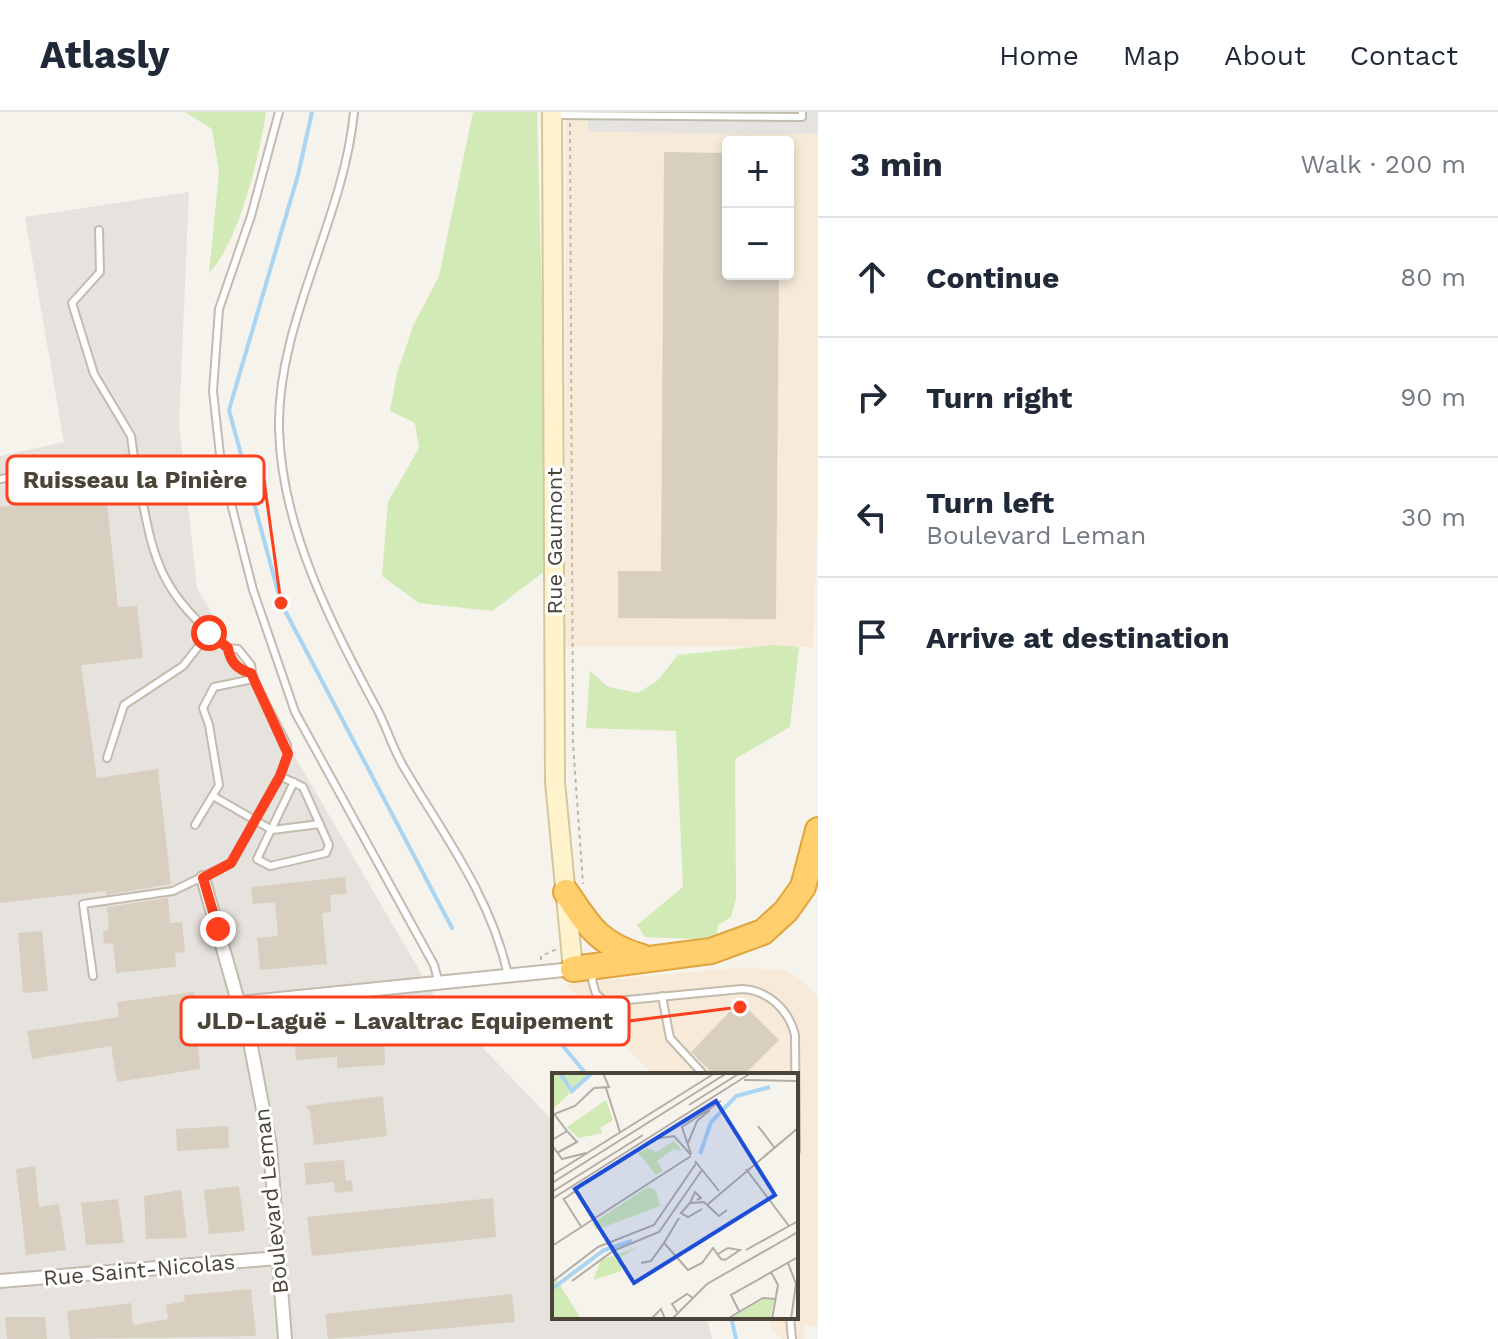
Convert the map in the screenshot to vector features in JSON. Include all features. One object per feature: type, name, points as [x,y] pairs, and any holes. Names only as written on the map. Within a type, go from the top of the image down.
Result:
[{"type":"highway","points":[[588,971],[644,958],[711,951],[763,932],[786,911],[803,887],[818,830]]},
{"type":"highway","points":[[575,891],[600,939],[617,950],[644,958]]},
{"type":"street","name":"Rue Gaumont","points":[[552,113],[554,735],[557,813],[575,891],[588,971]]},
{"type":"street","name":"Boulevard Leman","points":[[203,878],[240,1003],[270,1146],[285,1339]]},
{"type":"street","points":[[240,1003],[438,980],[588,971]]},
{"type":"street","name":"Rue Saint-Nicolas","points":[[0,1281],[278,1258]]},
{"type":"lane","points":[[279,112],[251,216],[219,309],[213,391],[221,464],[253,590],[295,712],[434,965],[438,980]]},
{"type":"lane","points":[[354,112],[344,180],[311,272],[282,380],[279,431],[282,465],[299,533],[331,623],[404,768],[484,899],[508,975]]},
{"type":"lane","points":[[552,113],[802,117],[802,112]]},
{"type":"lane","points":[[93,976],[83,904],[173,891],[231,863],[280,776],[288,754],[287,745],[252,676],[251,665],[238,649],[228,648],[209,633],[172,594],[156,563],[131,436],[94,374],[72,303],[100,272],[99,230]]},
{"type":"lane","points":[[0,479],[134,458]]},
{"type":"lane","points":[[107,758],[124,705],[183,666],[209,633]]},
{"type":"lane","points":[[195,825],[219,785],[209,725],[203,708],[214,687],[252,676]]},
{"type":"lane","points":[[280,776],[294,782],[303,787],[329,845],[326,853],[270,866],[257,859],[294,782]]},
{"type":"lane","points":[[213,796],[272,830],[320,824]]},
{"type":"lane","points":[[588,971],[593,990],[606,1002],[752,989],[764,993],[790,1020],[795,1035],[795,1073]]},
{"type":"lane","points":[[662,996],[670,1038],[702,1073]]},
{"type":"lane","points":[[790,1319],[792,1339]]},
{"type":"path","name":"Rue Gaumont","points":[[570,125],[575,891]]},
{"type":"path","points":[[541,956],[554,952],[560,941]]},
{"type":"shaded area","points":[[566,112],[818,112],[818,504],[813,647],[565,646]]},
{"type":"shaded area","points":[[588,112],[818,112],[818,134],[588,132]]},
{"type":"shaded area","points":[[189,192],[179,424],[197,588],[436,999],[552,1120],[552,1319],[707,1319],[712,1339],[0,1339],[0,456],[64,442],[25,217]]},
{"type":"shaded area","points":[[744,967],[785,971],[799,978],[818,997],[818,1326],[804,1325],[804,1339],[782,1339],[772,1329],[770,1319],[798,1319],[798,1073],[651,1073],[566,984]]},
{"type":"green space","points":[[185,112],[266,112],[259,151],[239,220],[220,259],[209,273],[219,172],[212,129]]},
{"type":"green space","points":[[473,112],[537,112],[549,568],[492,611],[419,603],[382,576],[388,502],[419,448],[415,423],[390,411],[397,373],[414,324],[439,276]]},
{"type":"green space","points":[[772,645],[799,647],[790,727],[735,759],[736,898],[731,917],[718,925],[716,940],[645,937],[637,925],[683,887],[676,731],[586,728],[590,671],[608,687],[638,693],[657,681],[678,655]]},
{"type":"building","points":[[664,152],[722,153],[722,280],[779,280],[776,619],[618,618],[618,571],[661,571]]},
{"type":"building","points":[[106,493],[118,607],[137,606],[143,658],[81,665],[97,778],[158,769],[171,884],[106,895],[106,891],[0,903],[0,507]]},
{"type":"building","points":[[345,877],[347,894],[330,895],[331,912],[322,913],[327,964],[260,970],[257,938],[278,936],[275,902],[253,904],[251,887]]},
{"type":"building","points":[[168,898],[170,923],[182,922],[185,952],[175,953],[176,967],[116,973],[113,943],[104,944],[103,931],[109,930],[107,907]]},
{"type":"building","points":[[42,931],[48,991],[23,993],[18,933]]},
{"type":"building","points":[[194,992],[200,1069],[117,1082],[111,1046],[32,1059],[27,1031],[119,1017],[117,1002]]},
{"type":"building","points":[[740,1001],[779,1040],[746,1073],[712,1073],[691,1052]]},
{"type":"building","points":[[383,1016],[385,1065],[337,1068],[337,1057],[296,1060],[293,1024]]},
{"type":"building","points":[[383,1096],[387,1136],[314,1145],[310,1111],[305,1106]]},
{"type":"building","points":[[228,1126],[229,1148],[177,1151],[176,1129]]},
{"type":"building","points":[[344,1160],[346,1181],[352,1180],[353,1191],[335,1193],[334,1182],[306,1185],[304,1163]]},
{"type":"building","points":[[35,1166],[39,1207],[59,1204],[66,1250],[26,1255],[16,1169]]},
{"type":"building","points":[[239,1186],[245,1231],[209,1234],[204,1190]]},
{"type":"building","points":[[181,1190],[187,1238],[146,1239],[144,1196]]},
{"type":"building","points":[[493,1198],[496,1237],[312,1256],[307,1217]]},
{"type":"building","points":[[118,1199],[124,1243],[86,1245],[81,1203]]},
{"type":"building","points":[[251,1289],[256,1336],[70,1339],[67,1311],[131,1303],[133,1325],[168,1319],[166,1305],[185,1301],[184,1295]]},
{"type":"building","points":[[512,1294],[515,1322],[328,1339],[325,1314]]},
{"type":"building","points":[[5,1317],[45,1317],[47,1339],[7,1339]]},
{"type":"waterway","points":[[312,112],[298,175],[229,410],[281,603],[452,928]]},
{"type":"waterway","points":[[547,1027],[585,1073]]},
{"type":"waterway","points":[[731,1319],[736,1339]]},
{"type":"place","name":"Ruisseau la Pinière","points":[[281,603]]},
{"type":"place","name":"JLD-Laguë - Lavaltrac Equipement","points":[[740,1007]]},
{"type":"route","points":[[209,633],[228,648],[230,657],[242,671],[251,673],[287,745],[288,754],[280,776],[231,863],[203,878],[218,929]]}]
